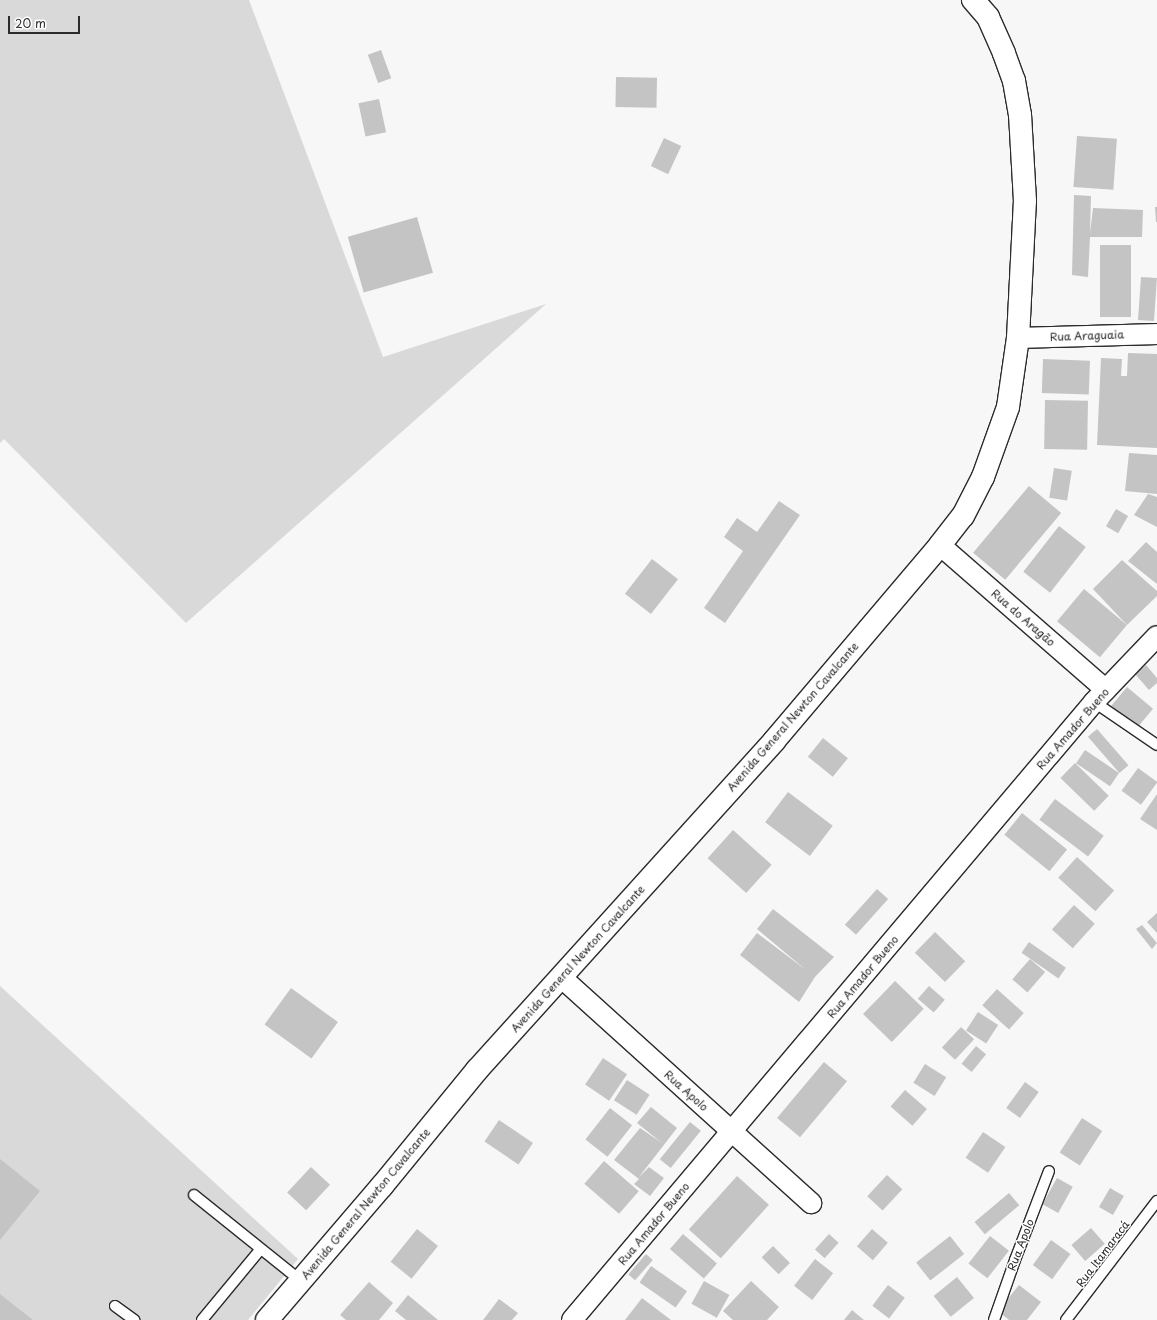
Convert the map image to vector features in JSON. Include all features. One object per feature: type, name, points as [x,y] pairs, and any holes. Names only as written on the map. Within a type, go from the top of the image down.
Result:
[{"type":"main road","name":"Avenida General Newton Cavalcante","points":[[267,1320],[478,1070],[774,741],[963,516],[983,477],[1008,407],[1018,338],[1025,201],[1020,115],[1014,81],[1004,53],[988,17],[974,0]]},
{"type":"street","name":"Rua Araguaia","points":[[1018,338],[1157,334]]},
{"type":"street","name":"Rua do Aragão","points":[[940,545],[1100,696]]},
{"type":"street","name":"Rua Amador Bueno","points":[[572,1320],[1100,696],[1157,636]]},
{"type":"street","name":"Rua Apolo","points":[[562,978],[811,1203]]},
{"type":"lane","points":[[1100,696],[1157,744]]},
{"type":"lane","name":"Rua Apolo","points":[[994,1320],[1049,1171]]},
{"type":"lane","points":[[194,1195],[260,1250],[301,1281]]},
{"type":"lane","name":"Rua Itamaracá","points":[[1066,1320],[1157,1201]]},
{"type":"lane","points":[[202,1320],[260,1250]]},
{"type":"lane","points":[[115,1306],[134,1320]]},
{"type":"shaded area","points":[[0,0],[249,0],[383,357],[546,304],[186,623],[4,439],[0,443]]},
{"type":"shaded area","points":[[0,986],[298,1259],[248,1320],[0,1320]]},
{"type":"building","points":[[381,50],[391,78],[378,83],[368,55]]},
{"type":"building","points":[[616,77],[657,78],[656,108],[615,107]]},
{"type":"building","points":[[379,99],[386,132],[366,137],[358,103]]},
{"type":"building","points":[[1077,136],[1117,139],[1113,190],[1073,187]]},
{"type":"building","points":[[664,138],[681,146],[668,174],[651,166]]},
{"type":"building","points":[[1074,195],[1091,196],[1090,233],[1093,208],[1143,210],[1142,237],[1090,237],[1088,277],[1072,275]]},
{"type":"building","points":[[1155,207],[1157,207],[1157,222],[1156,222]]},
{"type":"building","points":[[417,217],[433,273],[364,293],[348,237]]},
{"type":"building","points":[[1100,245],[1131,245],[1131,317],[1100,317]]},
{"type":"building","points":[[1141,277],[1157,278],[1154,321],[1138,320]]},
{"type":"building","points":[[1128,353],[1157,354],[1157,448],[1097,445],[1101,358],[1122,359],[1121,376],[1127,376]]},
{"type":"building","points":[[1043,359],[1090,361],[1089,395],[1042,393]]},
{"type":"building","points":[[1045,400],[1088,401],[1087,450],[1044,449]]},
{"type":"building","points":[[1129,453],[1157,455],[1157,494],[1125,491]]},
{"type":"building","points":[[1054,468],[1072,471],[1067,500],[1049,498]]},
{"type":"building","points":[[1029,486],[1061,513],[1005,580],[973,553]]},
{"type":"building","points":[[1148,494],[1157,497],[1157,527],[1134,515]]},
{"type":"building","points":[[779,501],[800,515],[725,623],[704,608],[743,551],[724,537],[737,518],[757,532]]},
{"type":"building","points":[[1116,509],[1128,516],[1118,533],[1106,526]]},
{"type":"building","points":[[1059,526],[1086,547],[1050,593],[1023,572]]},
{"type":"building","points":[[1146,542],[1157,552],[1157,584],[1128,561]]},
{"type":"building","points":[[652,559],[678,579],[651,614],[625,594]]},
{"type":"building","points":[[1122,560],[1157,591],[1157,596],[1127,625],[1093,589]]},
{"type":"building","points":[[1084,589],[1127,625],[1100,657],[1057,621]]},
{"type":"building","points":[[1146,665],[1157,678],[1157,683],[1149,690],[1135,674]]},
{"type":"building","points":[[1127,687],[1153,709],[1136,729],[1110,707]]},
{"type":"building","points":[[1097,729],[1128,765],[1119,773],[1088,737]]},
{"type":"building","points":[[823,738],[848,758],[833,777],[808,757]]},
{"type":"building","points":[[1085,750],[1119,773],[1110,786],[1076,763]]},
{"type":"building","points":[[1075,763],[1109,796],[1094,811],[1060,778]]},
{"type":"building","points":[[1138,768],[1157,782],[1141,805],[1122,791]]},
{"type":"building","points":[[788,792],[833,826],[810,856],[765,822]]},
{"type":"building","points":[[1157,794],[1157,830],[1140,819]]},
{"type":"building","points":[[1055,799],[1104,836],[1088,856],[1039,820]]},
{"type":"building","points":[[1022,813],[1067,850],[1049,871],[1004,835]]},
{"type":"building","points":[[733,830],[772,865],[746,893],[708,858]]},
{"type":"building","points":[[1077,857],[1114,890],[1095,911],[1058,878]]},
{"type":"building","points":[[877,889],[888,899],[856,935],[845,925]]},
{"type":"building","points":[[1074,905],[1095,924],[1073,948],[1052,930]]},
{"type":"building","points":[[773,909],[834,957],[815,977],[799,1002],[740,955],[757,933],[806,970],[757,929]]},
{"type":"building","points":[[1157,913],[1157,933],[1147,922]]},
{"type":"building","points":[[1142,925],[1157,943],[1152,949],[1136,929]]},
{"type":"building","points":[[935,932],[965,961],[945,982],[915,953]]},
{"type":"building","points":[[1029,942],[1066,968],[1058,978],[1022,953]]},
{"type":"building","points":[[1030,959],[1045,972],[1027,992],[1012,979]]},
{"type":"building","points":[[895,981],[924,1009],[892,1042],[863,1014]]},
{"type":"building","points":[[929,986],[945,1000],[934,1013],[918,999]]},
{"type":"building","points":[[291,988],[338,1022],[311,1058],[265,1024]]},
{"type":"building","points":[[997,989],[1024,1013],[1009,1029],[982,1005]]},
{"type":"building","points":[[978,1012],[998,1025],[986,1044],[966,1030]]},
{"type":"building","points":[[961,1027],[974,1039],[955,1060],[942,1047]]},
{"type":"building","points":[[976,1046],[986,1054],[972,1072],[962,1064]]},
{"type":"building","points":[[603,1058],[627,1074],[609,1101],[585,1085]]},
{"type":"building","points":[[824,1062],[847,1081],[800,1137],[777,1118]]},
{"type":"building","points":[[925,1064],[946,1077],[935,1096],[913,1083]]},
{"type":"building","points":[[627,1080],[650,1095],[637,1115],[614,1100]]},
{"type":"building","points":[[1025,1082],[1039,1092],[1020,1118],[1006,1108]]},
{"type":"building","points":[[905,1090],[927,1109],[912,1126],[891,1107]]},
{"type":"building","points":[[651,1107],[677,1128],[639,1177],[649,1167],[664,1178],[650,1196],[634,1184],[639,1179],[614,1160],[640,1128],[662,1143],[637,1123]]},
{"type":"building","points":[[610,1108],[632,1125],[607,1157],[585,1140]]},
{"type":"building","points":[[1082,1118],[1102,1131],[1080,1165],[1060,1152]]},
{"type":"building","points":[[499,1120],[533,1143],[518,1164],[484,1142]]},
{"type":"building","points":[[690,1122],[701,1131],[671,1168],[660,1159]]},
{"type":"building","points":[[983,1132],[1005,1147],[988,1173],[966,1158]]},
{"type":"building","points":[[0,1159],[40,1191],[0,1240]]},
{"type":"building","points":[[604,1161],[639,1191],[619,1214],[584,1184]]},
{"type":"building","points":[[311,1167],[330,1185],[306,1210],[287,1193]]},
{"type":"building","points":[[887,1175],[902,1189],[883,1211],[867,1196]]},
{"type":"building","points":[[737,1176],[769,1205],[721,1258],[689,1230]]},
{"type":"building","points":[[1057,1178],[1073,1187],[1058,1213],[1042,1204]]},
{"type":"building","points":[[1110,1188],[1124,1196],[1113,1215],[1099,1207]]},
{"type":"building","points":[[1009,1193],[1019,1205],[985,1234],[975,1222]]},
{"type":"building","points":[[1091,1228],[1105,1244],[1085,1261],[1071,1245]]},
{"type":"building","points":[[417,1229],[438,1246],[412,1279],[391,1262]]},
{"type":"building","points":[[872,1229],[888,1243],[873,1260],[857,1246]]},
{"type":"building","points":[[683,1234],[717,1264],[704,1279],[670,1249]]},
{"type":"building","points":[[829,1234],[839,1243],[825,1258],[815,1250]]},
{"type":"building","points":[[950,1236],[964,1254],[930,1281],[916,1262]]},
{"type":"building","points":[[990,1236],[1009,1251],[987,1278],[968,1264]]},
{"type":"building","points":[[1051,1240],[1070,1254],[1052,1279],[1033,1265]]},
{"type":"building","points":[[773,1246],[790,1263],[779,1274],[762,1257]]},
{"type":"building","points":[[646,1254],[653,1260],[635,1280],[628,1274]]},
{"type":"building","points":[[815,1259],[833,1273],[812,1300],[794,1286]]},
{"type":"building","points":[[651,1266],[687,1291],[676,1308],[640,1282]]},
{"type":"building","points":[[957,1277],[974,1298],[951,1317],[934,1296]]},
{"type":"building","points":[[704,1281],[729,1295],[717,1318],[691,1304]]},
{"type":"building","points":[[751,1281],[779,1307],[767,1320],[733,1320],[723,1311]]},
{"type":"building","points":[[369,1282],[393,1303],[379,1320],[346,1320],[340,1315]]},
{"type":"building","points":[[888,1285],[905,1298],[889,1318],[872,1306]]},
{"type":"building","points":[[1019,1285],[1041,1302],[1027,1320],[1009,1320],[998,1311]]},
{"type":"building","points":[[0,1294],[33,1320],[0,1320]]},
{"type":"building","points":[[408,1295],[438,1320],[406,1320],[395,1311]]},
{"type":"building","points":[[642,1298],[671,1320],[625,1320]]},
{"type":"building","points":[[499,1299],[518,1313],[512,1320],[483,1320]]},
{"type":"building","points":[[852,1310],[864,1320],[844,1320]]}]
